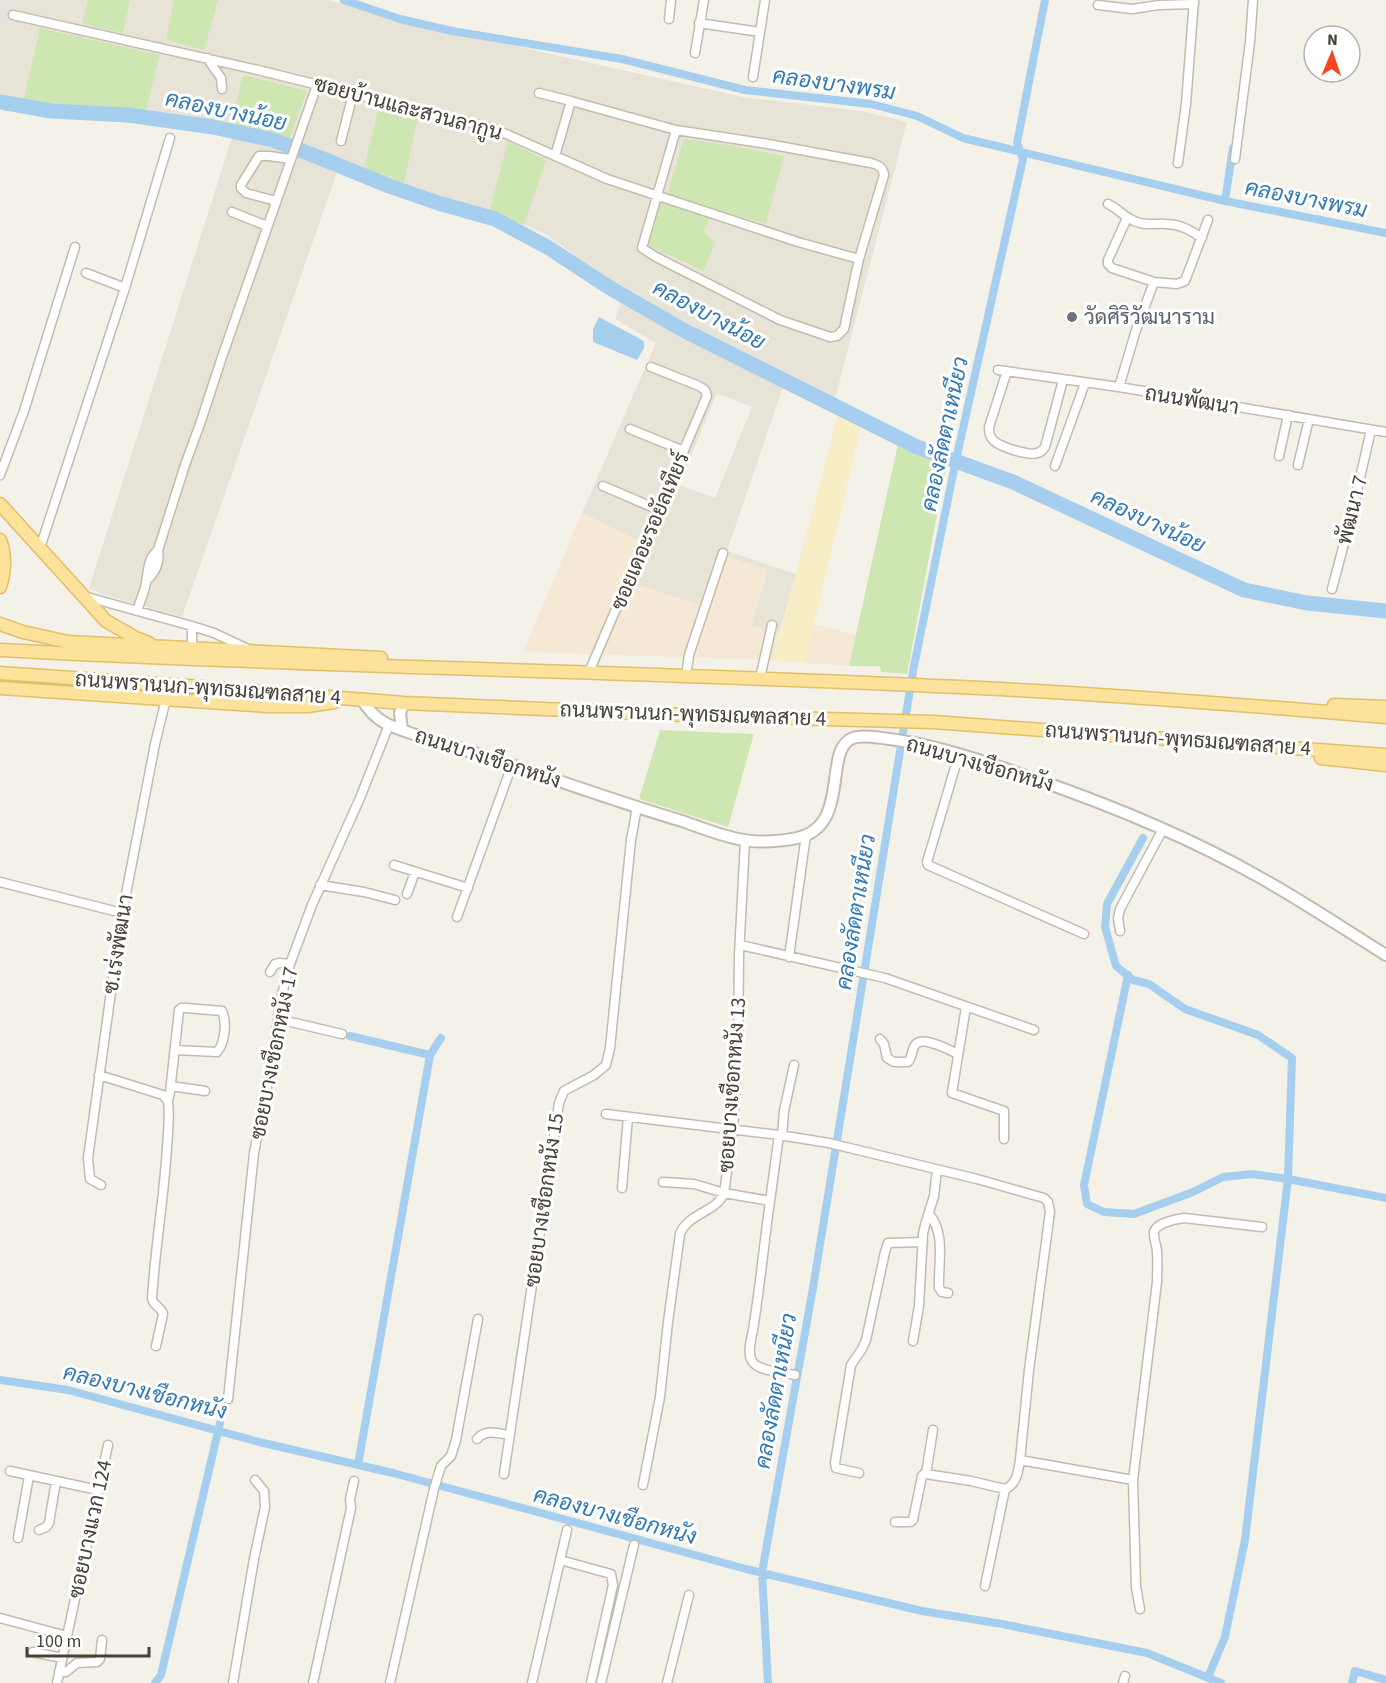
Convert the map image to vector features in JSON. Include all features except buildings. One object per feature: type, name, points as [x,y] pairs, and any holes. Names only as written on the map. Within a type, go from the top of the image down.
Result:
[{"type":"main road","points":[[0,504],[106,621],[152,644],[169,647]]},
{"type":"main road","points":[[0,540],[4,552],[4,568],[0,587]]},
{"type":"main road","points":[[0,624],[68,642],[381,658],[456,669]]},
{"type":"main road","name":"ถนนพรานนก-พุทธมณฑลสาย 4","points":[[0,650],[456,669],[878,683],[1099,694],[1386,717]]},
{"type":"main road","name":"ถนนพรานนก-พุทธมณฑลสาย 4","points":[[0,674],[404,703],[686,715],[933,722],[1386,755]]},
{"type":"main road","points":[[0,688],[289,706],[322,705],[344,699]]},
{"type":"main road","points":[[1288,708],[1332,704],[1386,707]]},
{"type":"main road","points":[[1243,744],[1288,754],[1386,765]]},
{"type":"street","points":[[669,19],[672,0]]},
{"type":"street","points":[[694,53],[704,0]]},
{"type":"street","points":[[753,77],[765,0]]},
{"type":"street","points":[[1235,159],[1253,0]]},
{"type":"street","points":[[1098,5],[1132,9],[1194,2],[1186,105],[1178,163]]},
{"type":"street","name":"ซอยบ้านและสวนลากูน","points":[[13,15],[207,58],[495,129],[606,179],[798,242],[859,259]]},
{"type":"street","points":[[699,23],[760,32]]},
{"type":"street","points":[[207,58],[221,78],[222,89]]},
{"type":"street","points":[[137,611],[147,580],[154,573],[159,560],[158,549],[185,465],[317,85]]},
{"type":"street","points":[[539,93],[676,130],[768,144],[878,165],[882,168],[884,175],[859,259],[844,328],[837,336],[830,337],[780,320],[642,248],[676,130]]},
{"type":"street","points":[[341,141],[353,94]]},
{"type":"street","points":[[555,156],[571,101]]},
{"type":"street","points":[[40,548],[125,288],[170,138]]},
{"type":"street","points":[[276,201],[246,193],[240,188],[259,156],[291,155]]},
{"type":"street","points":[[1108,204],[1118,208],[1127,218],[1140,223],[1178,225],[1202,238]]},
{"type":"street","points":[[232,212],[267,226]]},
{"type":"street","points":[[1127,218],[1108,264],[1112,268],[1154,282],[1177,284],[1185,281],[1208,220]]},
{"type":"street","points":[[0,476],[24,411],[75,247]]},
{"type":"street","points":[[86,273],[125,288]]},
{"type":"street","points":[[1119,387],[1136,330],[1154,282]]},
{"type":"street","name":"ซอยเดอะรอยัลเทียร์","points":[[589,672],[707,396],[705,390],[651,367]]},
{"type":"street","name":"ถนนพัฒนา","points":[[998,369],[1386,432]]},
{"type":"street","points":[[1007,371],[989,427],[990,436],[1002,446],[1029,454],[1040,452],[1045,447],[1064,380]]},
{"type":"street","points":[[1055,466],[1085,383]]},
{"type":"street","points":[[1280,456],[1288,415]]},
{"type":"street","points":[[1298,465],[1309,419]]},
{"type":"street","points":[[630,429],[684,452]]},
{"type":"street","name":"พัฒนา 7","points":[[1332,589],[1371,430]]},
{"type":"street","points":[[603,486],[659,510]]},
{"type":"street","points":[[686,676],[689,655],[723,553]]},
{"type":"street","points":[[83,596],[214,633],[252,651]]},
{"type":"street","points":[[760,678],[771,625]]},
{"type":"street","points":[[192,626],[192,648]]},
{"type":"street","name":"ซ.เร่งพัฒนา","points":[[101,1185],[90,1179],[88,1162],[99,1075],[122,913],[166,699]]},
{"type":"street","name":"ถนนบางเชือกหนัง","points":[[362,700],[377,718],[418,736],[745,841],[795,838],[806,835],[825,821],[843,746],[850,739],[864,736],[891,739],[959,753],[1085,796],[1219,855],[1262,878],[1386,955]]},
{"type":"street","name":"ถนนบางเชือกหนัง","points":[[402,729],[400,713],[404,703]]},
{"type":"street","name":"ซอยบางเชือกหนัง 17","points":[[228,1399],[254,1153],[272,1061],[281,998],[290,964],[320,885],[360,798],[389,725]]},
{"type":"street","points":[[959,753],[928,865],[1084,933]]},
{"type":"street","points":[[458,917],[512,765]]},
{"type":"street","name":"ซอยบางเชือกหนัง 15","points":[[504,1474],[559,1102],[564,1090],[594,1075],[606,1065],[610,1048],[636,807]]},
{"type":"street","points":[[1120,931],[1120,909],[1163,829]]},
{"type":"street","points":[[789,957],[806,835]]},
{"type":"street","name":"ซอยบางเชือกหนัง 13","points":[[643,1485],[660,1397],[680,1234],[687,1223],[721,1200],[724,1192],[733,1130],[738,1048],[745,841]]},
{"type":"street","points":[[394,865],[468,888]]},
{"type":"street","points":[[407,894],[415,872]]},
{"type":"street","points":[[0,882],[122,913]]},
{"type":"street","points":[[320,885],[395,900]]},
{"type":"street","points":[[740,945],[869,973],[913,986],[1034,1030]]},
{"type":"street","points":[[270,972],[275,964],[290,964]]},
{"type":"street","points":[[966,1007],[952,1093],[1004,1111],[1004,1139]]},
{"type":"street","points":[[156,1346],[163,1314],[152,1299],[154,1266],[165,1183],[168,1101],[179,1015],[181,1008],[222,1011],[225,1018],[222,1044],[217,1052],[175,1050]]},
{"type":"street","points":[[278,1019],[342,1034]]},
{"type":"street","points":[[880,1039],[884,1044],[887,1058],[894,1062],[911,1060],[914,1047],[925,1041],[958,1054]]},
{"type":"street","points":[[794,1065],[784,1111],[770,1201],[750,1359],[754,1365],[765,1369],[795,1375]]},
{"type":"street","points":[[99,1075],[163,1095],[168,1101]]},
{"type":"street","points":[[171,1086],[205,1091]]},
{"type":"street","points":[[606,1114],[829,1143],[1000,1185],[1044,1198],[1048,1202],[1050,1207],[1020,1460],[1014,1482],[1005,1489],[926,1474]]},
{"type":"street","points":[[622,1188],[628,1117]]},
{"type":"street","points":[[914,1341],[919,1306],[922,1242],[934,1196],[937,1170]]},
{"type":"street","points":[[663,1182],[694,1184],[770,1201]]},
{"type":"street","points":[[929,1214],[934,1220],[939,1236],[939,1288],[948,1293]]},
{"type":"street","points":[[1140,1609],[1136,1587],[1133,1480],[1157,1282],[1155,1230],[1158,1226],[1184,1218],[1262,1227]]},
{"type":"street","points":[[859,1473],[836,1468],[835,1463],[851,1365],[866,1340],[888,1244],[922,1242]]},
{"type":"street","points":[[390,1683],[438,1475],[441,1466],[451,1456],[456,1440],[478,1319]]},
{"type":"street","points":[[896,1522],[913,1520],[922,1476],[926,1474],[933,1430]]},
{"type":"street","points":[[477,1439],[490,1432],[509,1435]]},
{"type":"street","name":"ซอยบางแวก 124","points":[[57,1683],[108,1445]]},
{"type":"street","points":[[1020,1460],[1133,1480]]},
{"type":"street","points":[[10,1471],[98,1490]]},
{"type":"street","points":[[18,1538],[29,1476]]},
{"type":"street","points":[[233,1683],[265,1507],[264,1491],[255,1480]]},
{"type":"street","points":[[39,1530],[49,1523],[56,1481]]},
{"type":"street","points":[[313,1683],[351,1508],[350,1499],[354,1481]]},
{"type":"street","points":[[985,1586],[1005,1489]]},
{"type":"street","points":[[532,1683],[567,1530]]},
{"type":"street","points":[[602,1683],[634,1545]]},
{"type":"street","points":[[560,1560],[611,1574],[613,1585],[591,1683]]},
{"type":"street","points":[[667,1683],[688,1595]]},
{"type":"street","points":[[0,1618],[67,1636]]},
{"type":"street","points":[[59,1672],[66,1672],[77,1662],[97,1662],[100,1659],[102,1640]]},
{"type":"street","points":[[33,1652],[62,1658]]},
{"type":"shaded area","points":[[0,0],[13,0],[8,26],[0,24]]},
{"type":"shaded area","points":[[13,0],[328,0],[537,51],[743,97],[867,112],[907,122],[835,399],[613,284],[546,234],[498,214],[390,183],[341,161],[182,617],[102,594],[89,588],[235,128],[148,114],[50,108],[0,99],[0,24],[8,25]]},
{"type":"shaded area","points":[[621,301],[664,326],[783,387],[727,551],[796,574],[779,634],[750,626],[768,570],[728,557],[710,608],[636,585],[653,548],[582,513],[656,343],[615,319]],"holes":[[[717,393],[752,407],[715,498],[679,485]]]},
{"type":"shaded area","points":[[582,513],[653,548],[637,585],[710,608],[728,557],[768,570],[751,626],[779,634],[773,660],[523,652]]},
{"type":"shaded area","points":[[814,624],[856,635],[849,666],[805,663]]},
{"type":"green space","points":[[88,0],[130,0],[123,33],[82,24]]},
{"type":"green space","points":[[174,0],[218,0],[204,50],[166,40]]},
{"type":"green space","points":[[40,28],[160,55],[145,114],[50,108],[23,103]]},
{"type":"green space","points":[[243,75],[307,91],[289,139],[230,128]]},
{"type":"green space","points":[[378,111],[418,117],[403,187],[363,171]]},
{"type":"green space","points":[[684,139],[784,156],[766,224],[667,195]]},
{"type":"green space","points":[[508,141],[546,160],[524,225],[489,212]]},
{"type":"green space","points":[[660,202],[710,216],[704,232],[715,242],[704,271],[649,246]]},
{"type":"green space","points":[[898,444],[946,467],[907,674],[881,672],[880,666],[849,666]]},
{"type":"green space","points":[[660,730],[754,734],[728,827],[639,799]]},
{"type":"sand","points":[[838,415],[861,426],[805,663],[773,660]]},
{"type":"water","points":[[599,317],[644,341],[644,348],[637,360],[593,342],[593,329]]},
{"type":"waterway","name":"คลองบางพรม","points":[[344,0],[400,19],[452,31],[622,59],[745,90],[871,104],[917,116],[963,138],[1225,201],[1386,233]]},
{"type":"waterway","name":"คลองลัดตาเหนียว","points":[[768,1683],[762,1572],[813,1288],[913,671],[956,460],[1023,159],[1017,143],[1045,0]]},
{"type":"waterway","name":"คลองบางน้อย","points":[[0,102],[51,111],[128,115],[213,127],[273,140],[389,186],[495,219],[549,248],[610,288],[685,331],[917,447],[1013,482],[1244,590],[1307,603],[1386,611]]},
{"type":"waterway","points":[[1225,201],[1233,148]]},
{"type":"waterway","points":[[1143,838],[1107,904],[1105,927],[1116,966],[1133,980],[1149,984],[1185,1009],[1258,1035],[1292,1058],[1288,1179],[1245,1540],[1225,1637],[1208,1677]]},
{"type":"waterway","points":[[1128,975],[1084,1185],[1087,1204],[1104,1212],[1134,1214],[1193,1192],[1223,1177],[1252,1174],[1386,1198]]},
{"type":"waterway","points":[[350,1036],[430,1055]]},
{"type":"waterway","points":[[358,1465],[430,1055],[441,1038]]},
{"type":"waterway","name":"คลองบางเชือกหนัง","points":[[0,1380],[68,1390],[259,1442],[393,1473],[746,1569],[922,1611],[1002,1624],[1147,1653],[1221,1683]]},
{"type":"waterway","points":[[155,1683],[161,1675],[220,1423]]},
{"type":"waterway","points":[[1352,1683],[1355,1671],[1386,1680]]},
{"type":"place","name":"วัดศิริวัฒนาราม","points":[[1072,317]]}]
